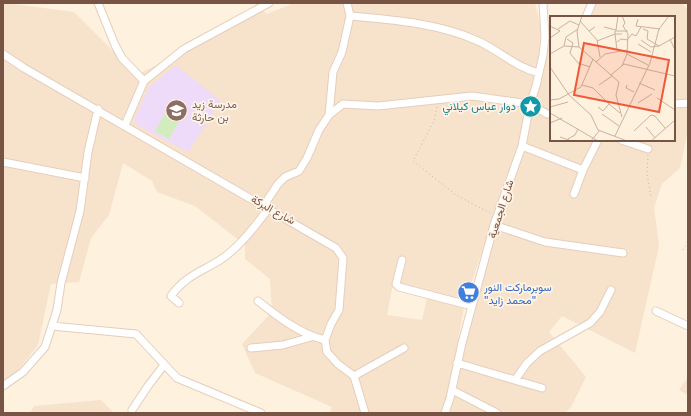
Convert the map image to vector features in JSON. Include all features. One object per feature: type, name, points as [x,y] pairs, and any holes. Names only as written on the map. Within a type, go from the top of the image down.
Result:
[{"type":"street","points":[[98,3],[115,45],[122,58],[144,81]]},
{"type":"street","points":[[125,125],[144,81],[184,49],[269,3]]},
{"type":"street","points":[[329,116],[333,72],[342,52],[350,16],[347,3]]},
{"type":"street","name":"شارع الجمعية","points":[[445,413],[494,225],[522,146],[530,104],[548,36],[543,3]]},
{"type":"street","points":[[586,16],[592,3]]},
{"type":"street","points":[[350,16],[433,26],[480,42],[524,69],[539,73]]},
{"type":"street","name":"شارع البركة","points":[[3,54],[24,68],[98,109],[336,248],[343,258],[339,310],[324,340]]},
{"type":"street","points":[[179,303],[171,296],[179,284],[222,259],[244,239],[267,207],[278,184],[285,176],[298,171],[307,158],[319,130],[329,116],[343,104],[378,106],[472,96],[530,104],[547,114],[550,114]]},
{"type":"street","points":[[675,104],[688,103]]},
{"type":"street","points":[[3,386],[23,372],[45,347],[52,326],[80,211],[88,152],[98,109]]},
{"type":"street","points":[[574,194],[583,170],[598,141]]},
{"type":"street","points":[[624,141],[648,149]]},
{"type":"street","points":[[522,146],[583,170]]},
{"type":"street","points":[[3,162],[85,178]]},
{"type":"street","points":[[494,225],[544,242],[623,253]]},
{"type":"street","points":[[402,260],[396,284],[399,287],[472,306]]},
{"type":"street","points":[[515,380],[527,363],[540,351],[590,323],[600,312],[611,290]]},
{"type":"street","points":[[258,301],[272,312],[311,336],[324,340],[327,352],[338,364],[352,375],[365,413]]},
{"type":"street","points":[[656,311],[688,326]]},
{"type":"street","points":[[52,326],[136,334],[177,378],[261,413]]},
{"type":"street","points":[[251,348],[283,345],[311,336]]},
{"type":"street","points":[[352,375],[404,348]]},
{"type":"street","points":[[457,363],[542,388]]},
{"type":"street","points":[[132,410],[164,365]]},
{"type":"street","points":[[452,390],[497,413]]},
{"type":"path","points":[[439,100],[434,121],[413,162],[456,195],[498,217]]},
{"type":"path","points":[[648,149],[647,174],[651,196]]},
{"type":"path","points":[[683,250],[688,241]]},
{"type":"shaded area","points":[[7,3],[74,12],[137,75],[239,22],[260,9],[267,14],[294,3],[535,3],[541,28],[538,62],[523,133],[464,304],[393,284],[387,315],[422,320],[427,298],[464,307],[445,413],[330,413],[332,407],[255,373],[242,344],[272,312],[270,279],[245,259],[245,245],[195,206],[157,192],[152,181],[123,163],[109,215],[91,238],[79,282],[51,284],[38,345],[13,377],[3,383],[3,5]]},
{"type":"shaded area","points":[[587,3],[681,3],[688,9],[688,131],[680,168],[662,184],[654,207],[659,246],[635,353],[562,316],[549,332],[586,377],[571,407],[565,413],[450,413],[459,368],[496,227],[525,147],[543,40],[550,32],[550,141],[675,141],[675,16],[581,16]]},
{"type":"shaded area","name":"مدرسة زيد بن حارثة","points":[[176,65],[221,101],[188,152],[137,125],[135,122],[135,118],[149,87]]},
{"type":"shaded area","points":[[688,377],[688,395],[679,390]]},
{"type":"shaded area","points":[[101,400],[114,413],[30,413],[34,406]]},
{"type":"green space","points":[[167,110],[181,118],[169,139],[155,131]]},
{"type":"place","name":"دوار عباس كيلاني","points":[[531,106]]},
{"type":"place","name":"مدرسة زيد بن حارثة","points":[[177,110]]},
{"type":"place","name":"سوبرماركت النور \"محمد زايد\"","points":[[469,293]]}]
